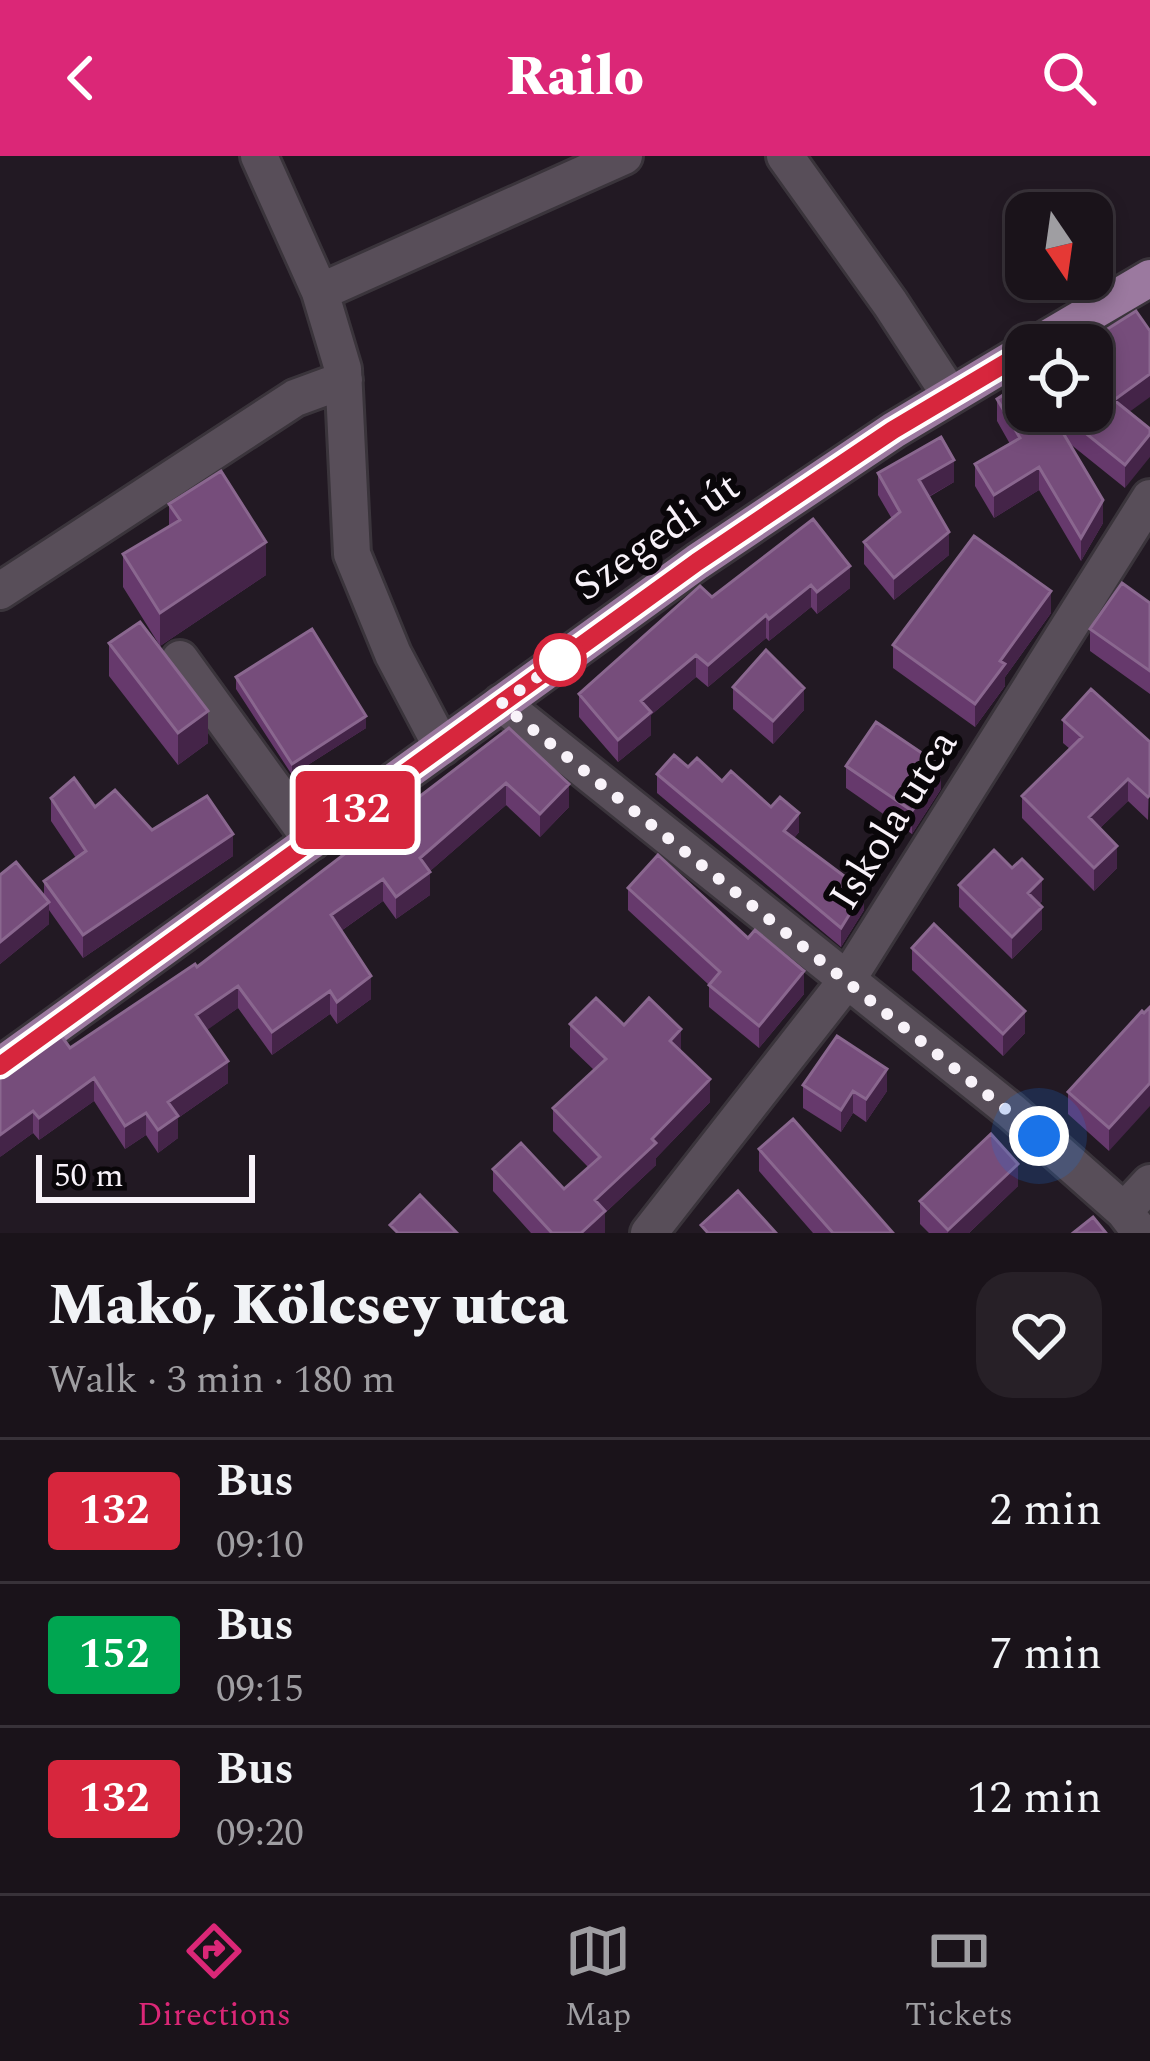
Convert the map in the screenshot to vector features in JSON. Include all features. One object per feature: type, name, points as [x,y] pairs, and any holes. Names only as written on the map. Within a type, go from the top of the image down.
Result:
[{"type":"main road","points":[[1072,324],[1150,278]]},
{"type":"main road","name":"Szegedi út","points":[[0,1066],[697,562],[1005,363]]},
{"type":"street","points":[[259,156],[320,292],[344,380],[352,554],[393,653],[442,746]]},
{"type":"street","points":[[320,292],[624,156]]},
{"type":"street","points":[[785,156],[950,395]]},
{"type":"street","points":[[0,591],[295,398],[344,380]]},
{"type":"street","name":"Iskola utca","points":[[649,1233],[847,980],[1150,498]]},
{"type":"street","points":[[179,659],[312,841]]},
{"type":"street","points":[[501,704],[1011,1111],[1132,1222],[1150,1183]]},
{"type":"building","points":[[1136,311],[1150,331],[1150,374],[1114,400],[1150,429],[1125,465],[1084,432],[1113,432],[1113,325]]},
{"type":"building","points":[[1016,432],[1063,432],[1103,500],[1081,538],[1039,467],[994,495],[975,464],[1020,438]]},
{"type":"building","points":[[941,437],[954,460],[919,480],[949,532],[894,578],[864,542],[900,512],[878,473]]},
{"type":"building","points":[[221,471],[266,542],[160,613],[123,554],[180,520],[169,504]]},
{"type":"building","points":[[813,519],[850,566],[817,592],[811,585],[769,619],[766,615],[708,665],[696,655],[641,701],[651,712],[618,740],[579,694],[700,586],[712,597]]},
{"type":"building","points":[[974,536],[1051,591],[975,704],[893,645]]},
{"type":"building","points":[[1122,583],[1150,603],[1150,671],[1090,629]]},
{"type":"building","points":[[140,622],[208,711],[178,733],[109,643]]},
{"type":"building","points":[[312,629],[366,716],[292,764],[236,677]]},
{"type":"building","points":[[766,650],[804,688],[773,721],[733,687]]},
{"type":"building","points":[[1091,689],[1150,742],[1150,795],[1128,779],[1089,817],[1117,846],[1094,868],[1022,796],[1082,737],[1063,720]]},
{"type":"building","points":[[876,722],[941,766],[912,811],[846,766]]},
{"type":"building","points":[[509,728],[569,784],[540,814],[506,783],[420,858],[430,872],[396,897],[383,879],[331,915],[371,976],[337,1002],[330,991],[272,1032],[238,986],[196,1015],[228,1061],[168,1102],[178,1116],[158,1130],[146,1113],[125,1126],[94,1078],[39,1118],[33,1111],[0,1135],[0,1065],[13,1062],[57,1030],[70,1048],[195,964],[197,967]]},
{"type":"building","points":[[674,755],[688,767],[697,758],[722,781],[731,771],[771,807],[780,797],[799,813],[784,831],[864,891],[841,928],[657,774]]},
{"type":"building","points":[[74,778],[95,807],[115,790],[152,830],[207,796],[233,834],[83,935],[44,881],[86,851],[51,798]]},
{"type":"building","points":[[994,850],[1012,868],[1022,859],[1042,879],[1028,893],[1042,907],[1012,937],[959,885]]},
{"type":"building","points":[[658,855],[748,938],[755,930],[804,971],[759,1026],[709,985],[720,972],[628,888]]},
{"type":"building","points":[[16,862],[49,902],[0,942],[0,875]]},
{"type":"building","points":[[934,924],[1025,1011],[1003,1034],[912,948]]},
{"type":"building","points":[[596,998],[624,1025],[649,998],[681,1029],[670,1041],[710,1079],[652,1139],[656,1143],[595,1200],[605,1211],[581,1233],[552,1233],[493,1169],[521,1143],[564,1189],[600,1157],[553,1108],[606,1059],[570,1024]]},
{"type":"building","points":[[1150,1007],[1150,1083],[1109,1128],[1068,1092]]},
{"type":"building","points":[[837,1036],[887,1069],[866,1099],[853,1091],[841,1110],[803,1085]]},
{"type":"building","points":[[793,1119],[893,1233],[833,1233],[759,1149]]},
{"type":"building","points":[[991,1134],[1018,1164],[948,1230],[920,1201]]},
{"type":"building","points":[[738,1191],[776,1233],[708,1233],[701,1225]]},
{"type":"building","points":[[420,1195],[457,1233],[398,1233],[390,1225]]},
{"type":"building","points":[[1093,1217],[1106,1233],[1073,1233]]},
{"type":"bus line","name":"132","points":[[0,1066],[697,562],[893,430],[1005,363]]},
{"type":"route","points":[[560,660],[566,656],[501,704],[1039,1136]]}]
